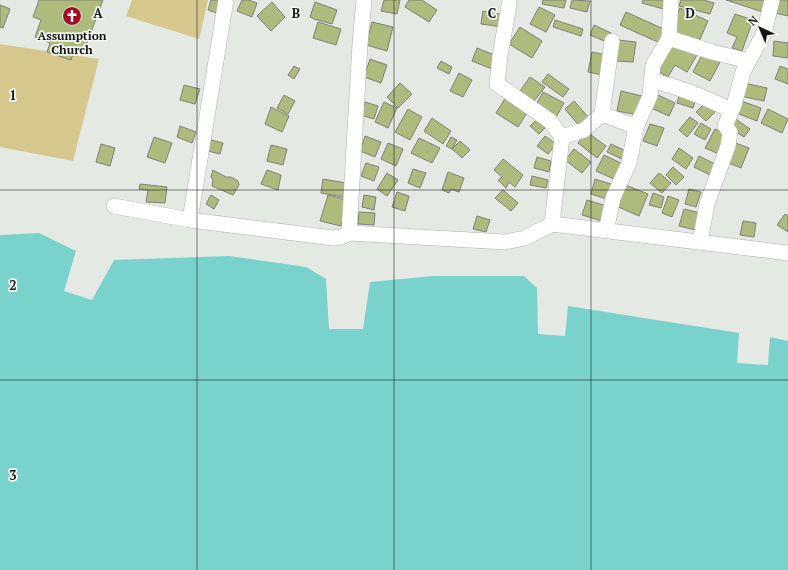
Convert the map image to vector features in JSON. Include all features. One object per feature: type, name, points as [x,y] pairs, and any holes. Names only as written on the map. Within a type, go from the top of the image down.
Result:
[{"type":"street","points":[[190,220],[226,0]]},
{"type":"street","points":[[349,233],[364,0]]},
{"type":"street","points":[[509,0],[497,84],[550,121],[562,137],[552,224]]},
{"type":"street","points":[[606,231],[613,198],[629,163],[636,127],[650,96],[653,65],[669,38],[671,0]]},
{"type":"street","points":[[700,242],[707,204],[728,146],[730,132],[725,126],[743,72],[764,33],[772,0]]},
{"type":"street","points":[[669,38],[712,52],[749,61]]},
{"type":"street","points":[[562,137],[584,130],[602,114],[612,41]]},
{"type":"street","points":[[652,81],[668,84],[706,98],[731,110]]},
{"type":"street","points":[[602,114],[636,127]]},
{"type":"street","points":[[114,206],[190,220],[328,238],[341,237],[349,233],[505,242],[525,238],[552,224],[788,253]]},
{"type":"shaded area","points":[[132,0],[208,0],[199,39],[126,16]]},
{"type":"shaded area","points":[[0,44],[99,59],[73,161],[0,147]]},
{"type":"water","points":[[39,233],[76,251],[64,291],[92,300],[114,260],[229,256],[306,267],[326,279],[329,329],[363,329],[370,282],[433,276],[524,276],[537,288],[538,334],[565,336],[568,306],[739,333],[737,363],[768,365],[770,337],[788,341],[788,570],[0,570],[0,235]]},
{"type":"building","points":[[39,0],[103,0],[83,54],[74,51],[71,60],[47,52],[50,43],[35,37],[41,20],[33,17]]},
{"type":"building","points":[[211,0],[224,0],[220,14],[208,10]]},
{"type":"building","points":[[242,0],[249,0],[257,3],[252,17],[237,11]]},
{"type":"building","points":[[384,0],[400,0],[397,14],[381,11]]},
{"type":"building","points":[[409,0],[422,0],[437,10],[429,22],[405,7]]},
{"type":"building","points":[[543,0],[566,0],[564,8],[542,4]]},
{"type":"building","points":[[572,0],[590,1],[587,12],[570,8]]},
{"type":"building","points":[[643,0],[667,0],[667,10],[642,3]]},
{"type":"building","points":[[681,0],[704,0],[714,3],[710,14],[679,6]]},
{"type":"building","points":[[726,0],[770,0],[766,13]]},
{"type":"building","points":[[778,0],[788,0],[788,16],[775,13]]},
{"type":"building","points":[[272,2],[285,17],[271,31],[257,16]]},
{"type":"building","points":[[315,2],[337,10],[332,24],[310,17]]},
{"type":"building","points":[[0,5],[10,9],[3,28],[0,27]]},
{"type":"building","points":[[539,7],[555,15],[546,32],[530,24]]},
{"type":"building","points":[[680,8],[708,21],[698,44],[670,31]]},
{"type":"building","points":[[483,11],[504,15],[502,27],[481,24]]},
{"type":"building","points":[[626,12],[668,31],[662,44],[620,25]]},
{"type":"building","points":[[735,14],[753,20],[742,51],[732,48],[737,37],[727,33]]},
{"type":"building","points":[[555,20],[583,29],[581,36],[553,27]]},
{"type":"building","points":[[318,22],[341,29],[336,45],[313,38]]},
{"type":"building","points":[[372,22],[393,27],[387,51],[366,45]]},
{"type":"building","points":[[594,25],[613,34],[609,43],[590,35]]},
{"type":"building","points":[[520,27],[542,41],[532,58],[509,44]]},
{"type":"building","points":[[618,40],[636,42],[633,62],[617,61]]},
{"type":"building","points":[[774,41],[788,43],[788,58],[773,56]]},
{"type":"building","points":[[675,42],[697,55],[687,72],[675,65],[668,77],[658,71]]},
{"type":"building","points":[[477,48],[497,56],[492,69],[472,61]]},
{"type":"building","points":[[704,51],[721,60],[710,81],[693,72]]},
{"type":"building","points":[[592,52],[606,55],[602,75],[588,72]]},
{"type":"building","points":[[370,59],[387,65],[381,83],[364,77]]},
{"type":"building","points":[[441,61],[452,67],[449,74],[437,68]]},
{"type":"building","points":[[294,66],[300,69],[294,79],[288,75]]},
{"type":"building","points":[[780,66],[788,69],[788,84],[775,79]]},
{"type":"building","points":[[459,73],[472,80],[463,97],[450,91]]},
{"type":"building","points":[[548,74],[569,89],[563,97],[542,82]]},
{"type":"building","points":[[530,77],[545,87],[534,101],[520,91]]},
{"type":"building","points":[[400,83],[412,94],[398,108],[387,97]]},
{"type":"building","points":[[744,83],[767,88],[764,101],[740,96]]},
{"type":"building","points":[[184,85],[200,89],[195,104],[180,100]]},
{"type":"building","points":[[621,91],[642,96],[638,115],[617,111]]},
{"type":"building","points":[[543,92],[564,103],[555,119],[534,108]]},
{"type":"building","points":[[680,92],[696,98],[693,108],[677,103]]},
{"type":"building","points":[[284,95],[295,101],[288,114],[277,108]]},
{"type":"building","points":[[658,95],[675,103],[669,116],[651,108]]},
{"type":"building","points":[[506,97],[528,111],[518,127],[496,113]]},
{"type":"building","points":[[574,101],[590,119],[581,128],[565,109]]},
{"type":"building","points":[[707,101],[716,111],[706,121],[696,112]]},
{"type":"building","points":[[741,101],[761,108],[757,121],[736,113]]},
{"type":"building","points":[[365,102],[378,106],[374,119],[361,115]]},
{"type":"building","points":[[384,102],[397,108],[388,128],[375,122]]},
{"type":"building","points":[[271,107],[289,116],[282,132],[265,124]]},
{"type":"building","points":[[408,109],[422,117],[410,140],[395,132]]},
{"type":"building","points":[[768,109],[788,119],[782,133],[761,123]]},
{"type":"building","points":[[541,116],[549,124],[539,134],[530,126]]},
{"type":"building","points":[[690,117],[698,123],[687,137],[679,130]]},
{"type":"building","points":[[733,117],[750,129],[744,137],[727,126]]},
{"type":"building","points":[[432,118],[451,131],[443,144],[424,131]]},
{"type":"building","points":[[701,123],[711,129],[705,140],[694,134]]},
{"type":"building","points":[[650,124],[664,128],[657,146],[643,141]]},
{"type":"building","points":[[180,126],[196,132],[192,143],[177,137]]},
{"type":"building","points":[[715,129],[729,135],[719,154],[705,148]]},
{"type":"building","points":[[587,132],[606,146],[597,158],[578,143]]},
{"type":"building","points":[[365,136],[381,142],[375,157],[360,151]]},
{"type":"building","points":[[545,136],[556,144],[548,154],[537,146]]},
{"type":"building","points":[[154,137],[172,143],[165,163],[147,157]]},
{"type":"building","points":[[451,137],[457,140],[452,149],[446,146]]},
{"type":"building","points":[[419,138],[440,148],[432,163],[411,153]]},
{"type":"building","points":[[211,140],[223,143],[220,154],[208,151]]},
{"type":"building","points":[[460,141],[470,150],[462,158],[452,149]]},
{"type":"building","points":[[733,142],[749,148],[741,168],[726,162]]},
{"type":"building","points":[[388,143],[403,149],[396,166],[381,159]]},
{"type":"building","points":[[101,144],[115,148],[110,166],[96,162]]},
{"type":"building","points":[[611,144],[630,153],[626,161],[607,152]]},
{"type":"building","points":[[271,145],[287,149],[283,165],[267,161]]},
{"type":"building","points":[[679,148],[693,158],[686,169],[672,159]]},
{"type":"building","points":[[574,149],[591,162],[582,173],[565,160]]},
{"type":"building","points":[[604,155],[623,164],[616,180],[596,171]]},
{"type":"building","points":[[699,156],[715,164],[710,175],[694,167]]},
{"type":"building","points":[[537,157],[551,161],[549,172],[534,168]]},
{"type":"building","points":[[503,159],[523,175],[515,187],[509,182],[506,188],[498,180],[502,177],[494,170]]},
{"type":"building","points":[[366,163],[379,167],[374,181],[361,176]]},
{"type":"building","points":[[673,167],[684,177],[676,185],[666,175]]},
{"type":"building","points":[[413,169],[426,173],[420,188],[408,183]]},
{"type":"building","points":[[213,170],[238,181],[239,185],[233,195],[212,186],[213,180],[211,177]]},
{"type":"building","points":[[267,170],[281,175],[278,190],[261,184]]},
{"type":"building","points":[[448,172],[464,178],[459,192],[451,189],[449,193],[442,190]]},
{"type":"building","points":[[387,173],[398,180],[387,196],[377,189]]},
{"type":"building","points":[[659,173],[671,183],[662,193],[650,183]]},
{"type":"building","points":[[532,176],[548,180],[546,188],[530,185]]},
{"type":"building","points":[[323,179],[346,183],[344,197],[321,193]]},
{"type":"building","points":[[595,179],[614,185],[610,200],[591,194]]},
{"type":"building","points":[[140,184],[167,187],[165,203],[146,202],[148,190],[139,189]]},
{"type":"building","points":[[623,184],[648,194],[639,216],[614,205]]},
{"type":"building","points":[[689,189],[701,192],[696,207],[685,204]]},
{"type":"building","points":[[503,190],[518,203],[511,211],[495,198]]},
{"type":"building","points":[[397,192],[409,196],[405,211],[392,207]]},
{"type":"building","points":[[653,193],[664,197],[661,208],[649,205]]},
{"type":"building","points":[[211,195],[219,200],[214,209],[206,204]]},
{"type":"building","points":[[328,195],[348,200],[341,226],[320,221]]},
{"type":"building","points":[[364,195],[376,197],[374,210],[362,207]]},
{"type":"building","points":[[668,196],[679,200],[672,217],[662,213]]},
{"type":"building","points":[[587,200],[610,207],[605,222],[582,215]]},
{"type":"building","points":[[684,209],[704,214],[700,231],[679,226]]},
{"type":"building","points":[[359,212],[375,213],[374,225],[358,224]]},
{"type":"building","points":[[785,214],[788,216],[788,232],[777,225]]},
{"type":"building","points":[[477,216],[490,220],[486,232],[473,229]]},
{"type":"building","points":[[743,221],[756,223],[754,237],[740,235]]},
{"type":"place","name":"Assumption Church","points":[[72,16]]}]
